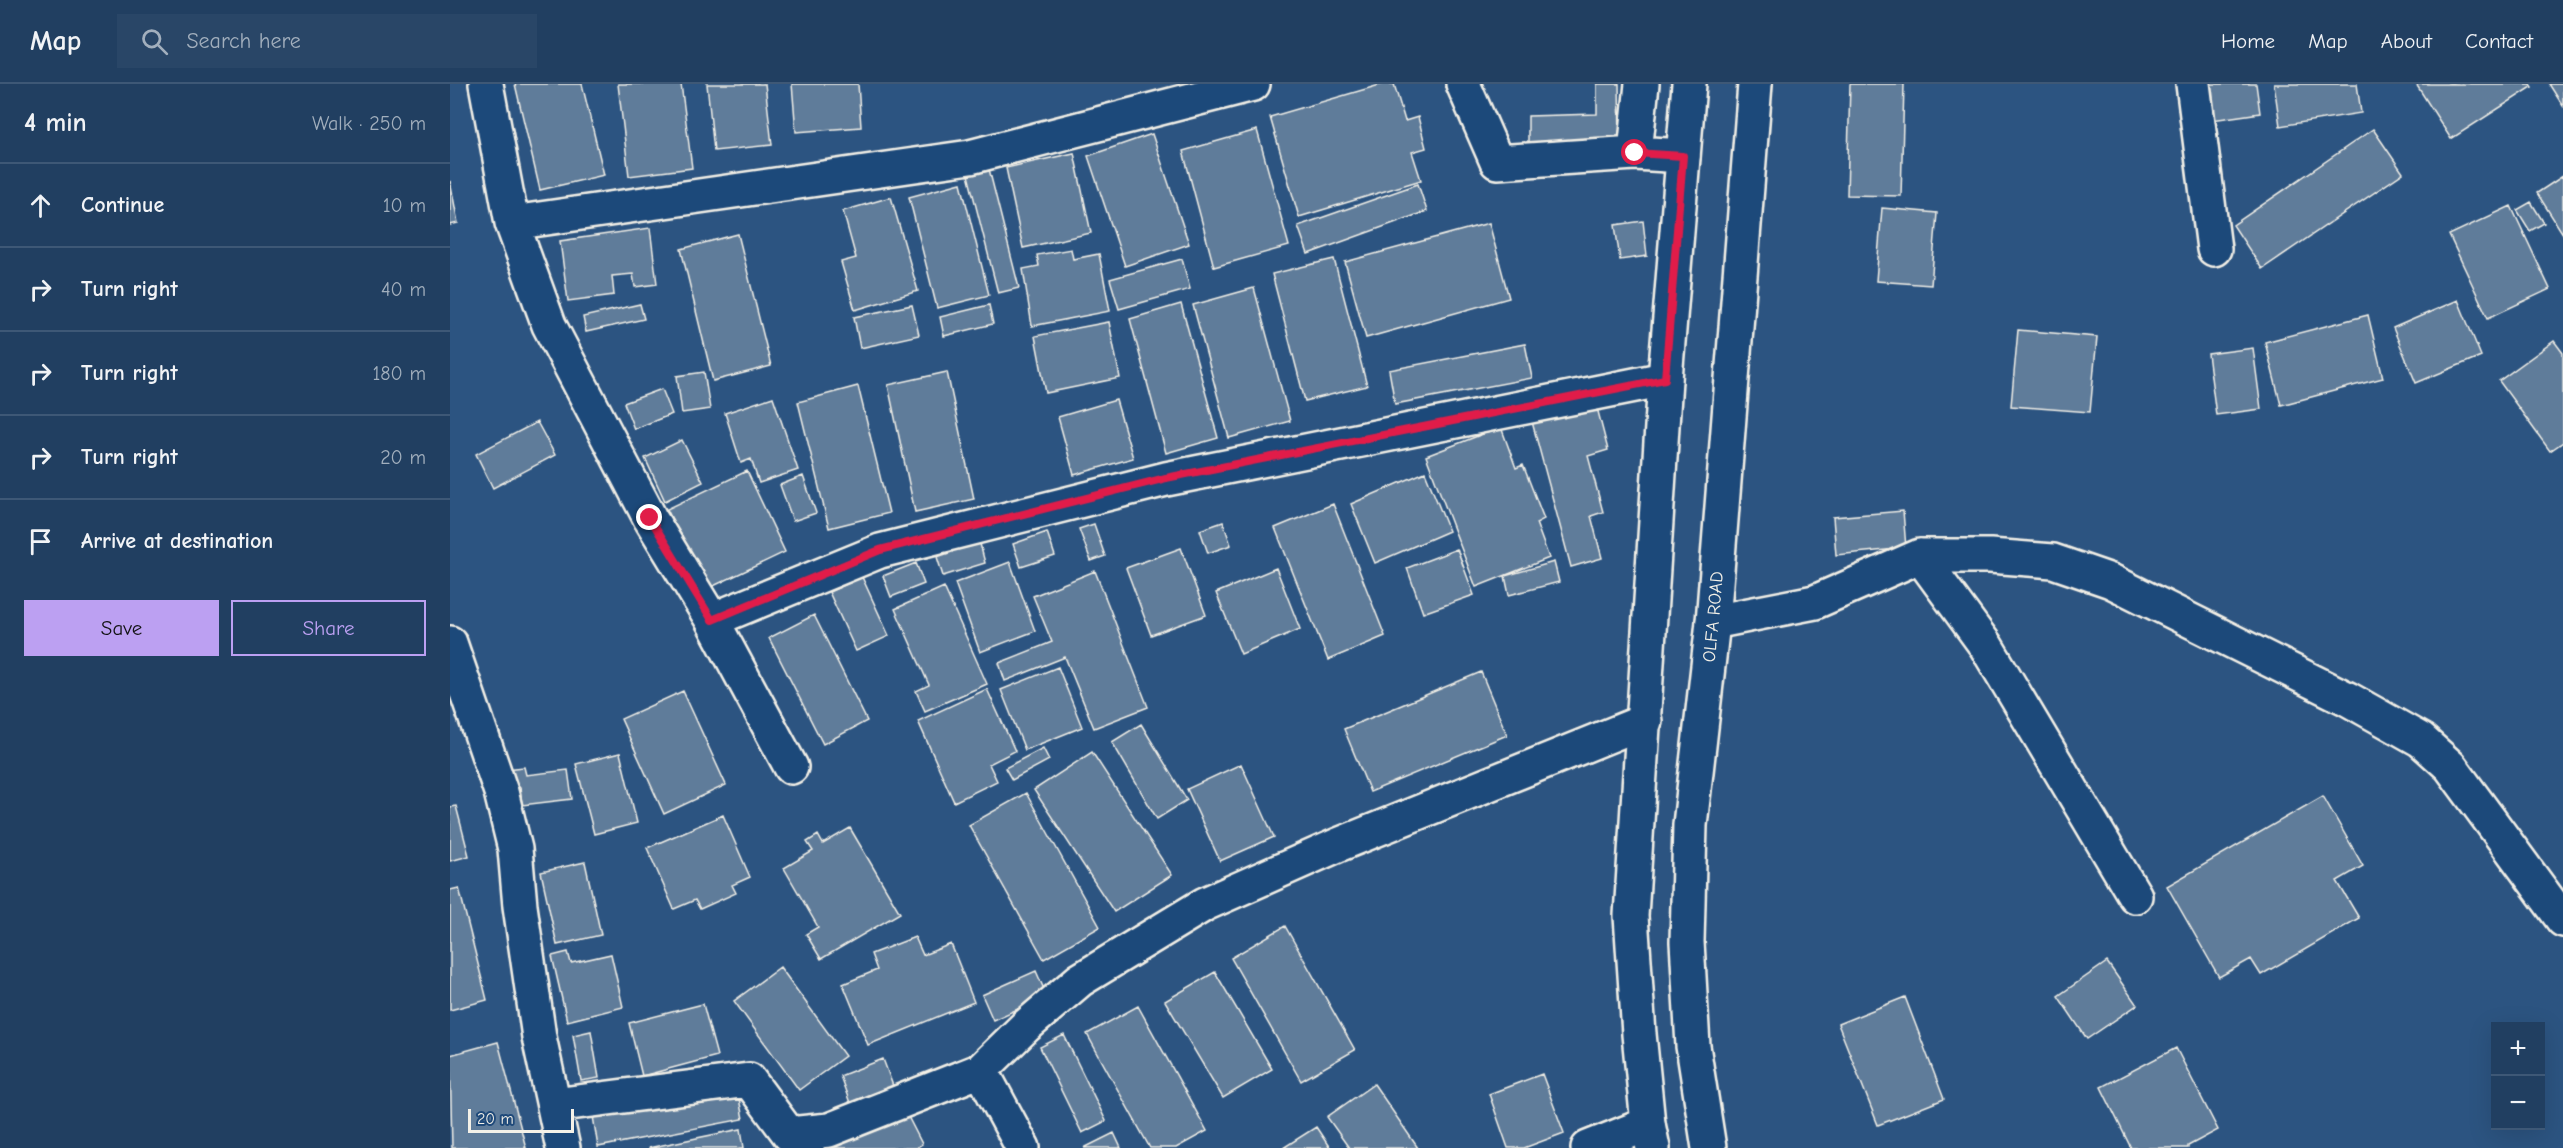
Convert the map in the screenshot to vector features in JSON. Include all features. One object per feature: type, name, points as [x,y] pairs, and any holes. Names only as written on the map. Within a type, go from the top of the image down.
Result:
[{"type":"street","points":[[486,84],[512,223],[549,326],[650,518],[712,620],[791,767]]},
{"type":"street","points":[[512,223],[970,157],[1253,84]]},
{"type":"street","points":[[1463,84],[1497,162],[1635,153],[1683,156]]},
{"type":"street","points":[[1635,153],[1642,84]]},
{"type":"street","points":[[1588,1148],[1650,1136],[1639,1034],[1631,916],[1665,379],[1689,84]]},
{"type":"street","name":"OLFA ROAD","points":[[1709,1148],[1693,1046],[1687,942],[1690,825],[1713,622],[1755,84]]},
{"type":"street","points":[[2193,84],[2214,249]]},
{"type":"street","points":[[712,620],[880,550],[1166,478],[1665,379]]},
{"type":"street","points":[[1713,622],[1815,602],[1920,556],[1990,556],[2053,561],[2111,581],[2337,694],[2421,740],[2450,766],[2563,920]]},
{"type":"street","points":[[1920,556],[1986,646],[2135,896]]},
{"type":"street","points":[[450,643],[501,792],[515,849],[520,906],[537,1025],[563,1148]]},
{"type":"street","points":[[554,1105],[749,1080],[799,1141],[981,1070],[1035,1018],[1080,980],[1205,904],[1338,845],[1645,721]]},
{"type":"street","points":[[981,1070],[1023,1148]]},
{"type":"building","points":[[515,84],[582,84],[604,175],[540,190]]},
{"type":"building","points":[[618,84],[681,84],[692,168],[629,176]]},
{"type":"building","points":[[707,84],[765,84],[772,145],[714,151]]},
{"type":"building","points":[[792,84],[858,84],[861,127],[796,132]]},
{"type":"building","points":[[1383,84],[1394,84],[1405,121],[1418,117],[1426,148],[1412,152],[1421,180],[1299,217],[1270,117]]},
{"type":"building","points":[[1597,84],[1619,84],[1620,142],[1528,144],[1528,116],[1597,114]]},
{"type":"building","points":[[1850,84],[1904,84],[1901,196],[1847,195]]},
{"type":"building","points":[[2201,84],[2256,84],[2260,113],[2205,121]]},
{"type":"building","points":[[2274,84],[2357,84],[2361,113],[2280,126]]},
{"type":"building","points":[[2416,84],[2530,84],[2532,87],[2451,139]]},
{"type":"building","points":[[2549,84],[2563,84],[2563,106]]},
{"type":"building","points":[[2373,129],[2403,173],[2262,269],[2233,225]]},
{"type":"building","points":[[1257,130],[1289,246],[1214,267],[1183,151]]},
{"type":"building","points":[[1152,134],[1189,244],[1125,266],[1088,156]]},
{"type":"building","points":[[1074,153],[1091,233],[1023,248],[1006,168]]},
{"type":"building","points":[[989,169],[1019,288],[998,293],[968,175]]},
{"type":"building","points":[[2563,176],[2563,234],[2537,193]]},
{"type":"building","points":[[450,181],[458,223],[450,225]]},
{"type":"building","points":[[961,183],[989,295],[937,308],[909,197]]},
{"type":"building","points":[[1418,184],[1427,211],[1308,254],[1298,226]]},
{"type":"building","points":[[891,197],[918,291],[855,310],[841,262],[856,258],[843,211]]},
{"type":"building","points":[[2531,202],[2544,223],[2530,231],[2517,210]]},
{"type":"building","points":[[2511,206],[2550,289],[2488,318],[2449,235]]},
{"type":"building","points":[[1882,208],[1937,213],[1931,285],[1876,281]]},
{"type":"building","points":[[1643,221],[1647,256],[1620,260],[1615,225]]},
{"type":"building","points":[[1489,223],[1509,298],[1366,338],[1345,262]]},
{"type":"building","points":[[650,228],[657,284],[635,287],[633,274],[612,276],[614,295],[568,301],[560,241]]},
{"type":"building","points":[[738,234],[771,366],[713,381],[681,249]]},
{"type":"building","points":[[1071,249],[1073,259],[1099,254],[1110,311],[1032,326],[1023,269],[1039,266],[1037,255]]},
{"type":"building","points":[[1182,259],[1190,289],[1119,309],[1110,279]]},
{"type":"building","points":[[1334,259],[1367,386],[1305,401],[1272,274]]},
{"type":"building","points":[[1254,288],[1290,421],[1229,438],[1193,305]]},
{"type":"building","points":[[2458,300],[2481,356],[2416,383],[2393,328]]},
{"type":"building","points":[[640,304],[644,319],[586,332],[583,317]]},
{"type":"building","points":[[1181,304],[1218,438],[1166,453],[1130,319]]},
{"type":"building","points":[[912,305],[919,335],[860,348],[854,317]]},
{"type":"building","points":[[989,305],[993,324],[944,336],[940,317]]},
{"type":"building","points":[[2368,315],[2383,378],[2281,405],[2265,342]]},
{"type":"building","points":[[1109,322],[1120,378],[1046,393],[1035,336]]},
{"type":"building","points":[[2018,330],[2097,337],[2090,412],[2011,406]]},
{"type":"building","points":[[2554,341],[2563,353],[2563,442],[2550,451],[2499,381]]},
{"type":"building","points":[[1525,344],[1532,378],[1395,404],[1389,370]]},
{"type":"building","points":[[2253,348],[2261,409],[2216,415],[2208,354]]},
{"type":"building","points":[[704,372],[710,409],[682,413],[677,376]]},
{"type":"building","points":[[947,372],[974,499],[915,512],[888,385]]},
{"type":"building","points":[[858,386],[889,513],[829,528],[798,402]]},
{"type":"building","points":[[662,389],[672,414],[634,429],[624,403]]},
{"type":"building","points":[[773,397],[798,470],[759,483],[751,459],[741,463],[725,413]]},
{"type":"building","points":[[1116,400],[1133,458],[1074,475],[1058,417]]},
{"type":"building","points":[[1595,400],[1608,450],[1588,456],[1603,512],[1591,516],[1602,558],[1571,567],[1531,418]]},
{"type":"building","points":[[537,422],[555,455],[493,488],[476,454]]},
{"type":"building","points":[[1501,427],[1516,468],[1523,465],[1544,519],[1536,523],[1549,558],[1476,587],[1426,456]]},
{"type":"building","points":[[682,440],[703,482],[665,501],[645,458]]},
{"type":"building","points":[[747,471],[785,552],[705,590],[667,509]]},
{"type":"building","points":[[1425,472],[1449,531],[1375,563],[1351,504]]},
{"type":"building","points":[[803,476],[816,513],[793,521],[780,485]]},
{"type":"building","points":[[1333,504],[1385,636],[1328,660],[1275,528]]},
{"type":"building","points":[[1903,511],[1906,548],[1836,555],[1833,517]]},
{"type":"building","points":[[1223,522],[1231,545],[1208,553],[1200,530]]},
{"type":"building","points":[[1094,524],[1105,556],[1091,561],[1079,529]]},
{"type":"building","points":[[1047,532],[1055,556],[1021,567],[1013,544]]},
{"type":"building","points":[[978,536],[985,563],[943,576],[937,557],[952,552],[950,545]]},
{"type":"building","points":[[1181,548],[1206,615],[1151,635],[1126,568]]},
{"type":"building","points":[[1457,549],[1474,595],[1423,613],[1407,568]]},
{"type":"building","points":[[1010,562],[1035,631],[980,652],[955,583]]},
{"type":"building","points":[[1554,562],[1559,582],[1509,595],[1505,576]]},
{"type":"building","points":[[916,563],[924,584],[891,597],[883,576]]},
{"type":"building","points":[[1276,568],[1300,629],[1241,654],[1216,593]]},
{"type":"building","points":[[1095,571],[1148,707],[1094,728],[1065,657],[1005,681],[999,663],[1052,642],[1033,596]]},
{"type":"building","points":[[862,577],[889,636],[856,651],[829,592]]},
{"type":"building","points":[[944,587],[987,684],[925,711],[916,691],[929,685],[895,609]]},
{"type":"building","points":[[814,615],[867,721],[823,744],[769,638]]},
{"type":"building","points":[[1058,667],[1082,727],[1025,750],[1001,690]]},
{"type":"building","points":[[1481,672],[1507,735],[1370,792],[1344,729]]},
{"type":"building","points":[[987,689],[1015,751],[989,764],[997,781],[954,802],[918,721]]},
{"type":"building","points":[[683,691],[726,785],[664,814],[621,719]]},
{"type":"building","points":[[1141,724],[1187,800],[1157,819],[1112,742]]},
{"type":"building","points":[[1043,748],[1049,760],[1012,780],[1005,768]]},
{"type":"building","points":[[1092,752],[1172,875],[1114,912],[1034,790]]},
{"type":"building","points":[[620,753],[637,823],[594,834],[576,764]]},
{"type":"building","points":[[1241,764],[1274,837],[1220,861],[1187,789]]},
{"type":"building","points":[[524,767],[526,775],[568,770],[572,799],[522,805],[520,787],[508,789],[506,769]]},
{"type":"building","points":[[1026,793],[1100,927],[1044,959],[969,825]]},
{"type":"building","points":[[2323,796],[2363,866],[2337,881],[2359,918],[2261,975],[2251,959],[2219,977],[2167,886]]},
{"type":"building","points":[[456,806],[469,856],[450,861],[450,807]]},
{"type":"building","points":[[723,815],[750,877],[732,885],[736,893],[700,909],[695,900],[674,909],[647,848]]},
{"type":"building","points":[[850,828],[900,913],[821,959],[806,934],[818,927],[784,868],[813,851],[807,842],[818,835],[823,844]]},
{"type":"building","points":[[585,862],[601,935],[557,945],[541,872]]},
{"type":"building","points":[[459,888],[487,1000],[450,1010],[450,890]]},
{"type":"building","points":[[1285,926],[1355,1050],[1301,1081],[1231,958]]},
{"type":"building","points":[[915,937],[923,955],[951,944],[974,1002],[868,1045],[843,984],[877,970],[871,954]]},
{"type":"building","points":[[568,952],[571,963],[611,954],[623,1007],[567,1021],[552,956]]},
{"type":"building","points":[[2107,962],[2137,1005],[2087,1039],[2058,996]]},
{"type":"building","points":[[780,967],[845,1056],[799,1090],[734,1001]]},
{"type":"building","points":[[1036,971],[1047,996],[993,1020],[982,995]]},
{"type":"building","points":[[1215,972],[1272,1069],[1223,1098],[1165,1001]]},
{"type":"building","points":[[1905,997],[1944,1099],[1878,1125],[1838,1024]]},
{"type":"building","points":[[703,1004],[717,1056],[642,1076],[629,1023]]},
{"type":"building","points":[[1138,1006],[1207,1131],[1176,1148],[1150,1148],[1087,1034]]},
{"type":"building","points":[[591,1031],[599,1078],[581,1081],[573,1035]]},
{"type":"building","points":[[1064,1035],[1106,1121],[1082,1133],[1040,1047]]},
{"type":"building","points":[[498,1042],[526,1148],[452,1148],[450,1055]]},
{"type":"building","points":[[2176,1048],[2218,1130],[2188,1148],[2131,1148],[2101,1087]]},
{"type":"building","points":[[883,1059],[896,1094],[853,1111],[840,1076]]},
{"type":"building","points":[[1542,1074],[1564,1133],[1524,1148],[1508,1148],[1489,1094]]},
{"type":"building","points":[[1374,1084],[1418,1148],[1349,1148],[1327,1117]]},
{"type":"building","points":[[737,1088],[743,1119],[598,1147],[593,1116]]},
{"type":"building","points":[[901,1103],[922,1144],[916,1148],[830,1148],[826,1141]]},
{"type":"building","points":[[1316,1127],[1330,1148],[1283,1148]]},
{"type":"building","points":[[741,1129],[744,1148],[648,1148]]},
{"type":"building","points":[[1114,1133],[1121,1148],[1084,1148]]},
{"type":"route","points":[[650,518],[712,620],[880,550],[1166,478],[1665,379],[1683,156],[1635,153]]}]
